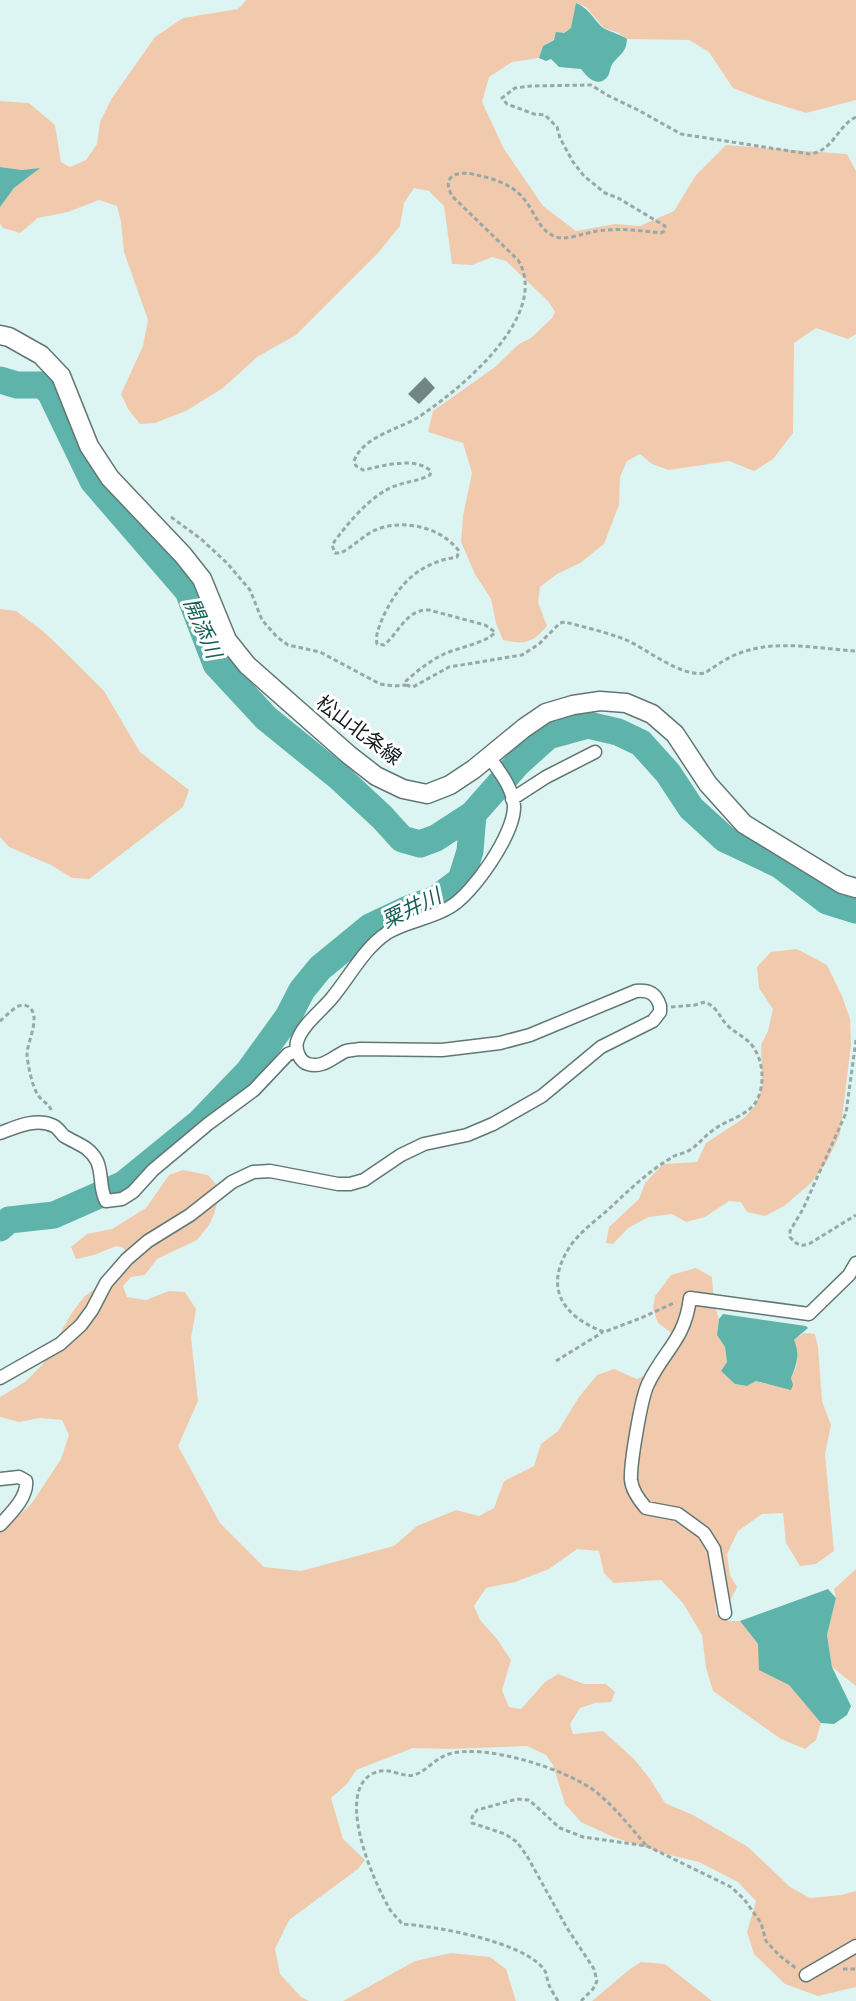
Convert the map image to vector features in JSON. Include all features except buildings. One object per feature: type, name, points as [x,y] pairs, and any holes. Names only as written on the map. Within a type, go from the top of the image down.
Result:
[{"type":"main road","name":"松山北条線","points":[[0,335],[9,337],[41,355],[61,376],[89,446],[110,478],[183,555],[202,579],[227,640],[247,665],[367,769],[403,789],[427,794],[494,763],[524,728],[546,713],[573,705],[600,701],[626,703],[652,714],[675,734],[708,784],[744,824],[842,884],[856,888]]},
{"type":"street","points":[[511,793],[595,752]]},
{"type":"street","points":[[0,1378],[60,1344],[81,1325],[106,1283],[128,1259],[148,1241],[190,1215],[232,1182],[253,1172],[270,1171],[338,1184],[350,1184],[364,1180],[401,1155],[416,1148],[467,1135],[520,1110],[542,1096],[601,1047],[653,1021],[660,1012],[655,995],[648,990],[636,991],[530,1035],[500,1043],[442,1050],[359,1049],[346,1051],[320,1065],[308,1064],[302,1060],[297,1051],[297,1041],[302,1031],[337,992],[357,963],[387,933],[448,909],[470,891],[485,871],[503,839],[514,806],[511,793],[494,763]]},
{"type":"street","points":[[0,1133],[34,1123],[54,1126],[64,1136],[89,1149],[102,1176],[106,1201],[122,1199],[133,1192],[153,1170],[208,1124],[254,1090],[288,1054],[297,1051]]},
{"type":"street","points":[[726,1613],[714,1549],[704,1533],[678,1514],[646,1508],[635,1493],[631,1480],[637,1431],[647,1386],[683,1329],[690,1299],[808,1314],[849,1275],[856,1263]]},
{"type":"street","points":[[0,1479],[19,1477],[26,1481],[27,1489],[13,1511],[0,1525]]},
{"type":"street","points":[[806,1975],[856,1946]]},
{"type":"path","points":[[406,685],[406,681],[430,662],[460,646],[487,639],[495,632],[485,625],[429,609],[421,609],[409,617],[384,645],[377,644],[376,638],[382,620],[402,586],[421,568],[432,562],[457,557],[459,551],[443,537],[410,524],[386,527],[372,532],[341,553],[335,553],[332,545],[374,498],[397,485],[417,481],[430,475],[431,471],[426,467],[412,463],[363,470],[356,466],[354,460],[358,449],[416,418],[470,378],[508,334],[519,317],[522,307],[523,268],[518,260],[458,203],[448,188],[449,181],[453,176],[461,173],[490,178],[516,190],[546,231],[564,239],[607,228],[661,232],[664,231],[665,226],[618,198],[605,193],[584,176],[569,154],[557,127],[545,115],[534,114],[507,104],[502,98],[515,88],[591,85],[681,134],[809,154],[825,148],[850,120],[856,117]]},
{"type":"path","points":[[170,516],[201,539],[227,563],[250,590],[262,620],[277,637],[288,645],[320,652],[380,684],[413,687],[449,667],[522,656],[539,644],[560,623],[565,622],[624,639],[691,673],[699,674],[705,673],[736,654],[769,646],[815,646],[856,651]]},
{"type":"path","points":[[604,1332],[590,1327],[574,1316],[564,1306],[559,1295],[557,1281],[570,1247],[632,1186],[673,1156],[686,1153],[700,1144],[711,1131],[744,1113],[756,1102],[761,1087],[763,1073],[750,1043],[728,1027],[713,1006],[705,1002],[696,1005],[660,1006]]},
{"type":"path","points":[[0,1021],[16,1007],[23,1005],[28,1006],[34,1013],[27,1056],[36,1092],[51,1106],[54,1126]]},
{"type":"path","points":[[856,1040],[846,1113],[803,1209],[790,1231],[790,1237],[802,1246],[809,1244],[856,1215]]},
{"type":"path","points":[[556,1361],[604,1332],[676,1302],[690,1299]]},
{"type":"path","points":[[558,2001],[545,1971],[533,1960],[515,1950],[464,1933],[427,1925],[402,1924],[389,1908],[359,1836],[357,1793],[364,1780],[374,1773],[390,1770],[411,1776],[419,1773],[436,1759],[451,1753],[488,1752],[519,1759],[563,1773],[594,1790],[608,1802],[647,1846]]},
{"type":"path","points":[[581,2001],[593,1989],[597,1981],[594,1969],[567,1928],[517,1842],[504,1834],[478,1827],[472,1823],[472,1817],[477,1810],[517,1799],[529,1800],[560,1828],[583,1837],[647,1846],[731,1887],[744,1899],[762,1923],[766,1941],[780,1956],[806,1975]]},
{"type":"shaded area","points":[[246,0],[856,0],[856,100],[806,113],[733,88],[709,52],[689,40],[627,39],[619,33],[604,28],[586,7],[577,3],[571,28],[543,46],[539,58],[512,62],[489,77],[482,102],[504,149],[543,206],[576,231],[615,224],[640,226],[674,211],[696,175],[726,145],[847,154],[856,171],[856,334],[848,339],[816,328],[794,343],[793,433],[773,459],[754,471],[729,461],[669,470],[652,464],[640,454],[627,461],[620,477],[619,505],[604,544],[580,563],[557,574],[540,587],[538,602],[547,626],[528,641],[503,640],[496,623],[491,599],[475,574],[461,542],[463,516],[472,473],[463,443],[428,432],[433,411],[495,367],[519,344],[531,338],[552,318],[555,312],[548,301],[506,261],[492,257],[472,265],[452,264],[444,206],[429,191],[414,188],[404,203],[400,226],[377,254],[296,335],[257,357],[223,388],[186,411],[155,423],[140,424],[128,409],[121,394],[143,346],[148,320],[124,252],[117,206],[99,200],[68,212],[38,218],[20,233],[3,228],[0,224],[0,207],[14,188],[39,168],[22,170],[0,167],[0,101],[29,103],[55,125],[61,162],[70,167],[86,160],[97,144],[100,122],[112,98],[155,37],[183,18],[238,9]]},
{"type":"shaded area","points":[[576,3],[586,9],[605,29],[627,39],[624,50],[612,65],[608,76],[600,82],[590,78],[581,69],[559,67],[551,59],[546,61],[539,58],[543,46],[554,40],[556,32],[564,33],[571,28]]},
{"type":"shaded area","points":[[0,167],[22,170],[40,168],[14,188],[0,207]]},
{"type":"shaded area","points":[[0,609],[16,611],[43,631],[104,691],[140,752],[189,790],[183,807],[89,879],[72,878],[51,865],[9,847],[0,837]]},
{"type":"shaded area","points":[[797,949],[827,965],[850,1019],[851,1045],[840,1134],[826,1163],[811,1183],[784,1206],[765,1216],[747,1212],[741,1202],[729,1201],[705,1217],[686,1222],[672,1214],[649,1217],[628,1228],[613,1244],[606,1243],[609,1227],[639,1199],[645,1183],[663,1164],[697,1162],[706,1143],[744,1118],[755,1106],[762,1087],[761,1045],[768,1031],[773,1009],[759,988],[757,967],[771,952]]},
{"type":"shaded area","points":[[183,1170],[208,1175],[221,1190],[209,1225],[197,1240],[157,1259],[145,1275],[131,1277],[123,1286],[127,1297],[146,1300],[169,1291],[185,1292],[196,1309],[191,1338],[198,1401],[178,1446],[220,1523],[264,1567],[301,1571],[394,1546],[417,1526],[456,1510],[479,1516],[494,1508],[504,1481],[534,1466],[541,1444],[558,1431],[579,1397],[597,1375],[614,1369],[637,1379],[661,1368],[676,1351],[673,1334],[658,1323],[653,1309],[655,1296],[671,1275],[696,1268],[712,1277],[714,1303],[719,1319],[717,1335],[725,1347],[727,1362],[721,1371],[735,1384],[747,1386],[756,1381],[767,1384],[791,1378],[797,1365],[794,1340],[804,1333],[815,1334],[822,1401],[831,1425],[825,1454],[834,1551],[816,1564],[800,1566],[786,1543],[783,1513],[762,1514],[738,1531],[727,1554],[730,1575],[737,1587],[731,1599],[715,1603],[716,1614],[729,1621],[740,1621],[758,1644],[776,1678],[789,1685],[821,1723],[816,1740],[805,1749],[781,1739],[713,1691],[706,1668],[702,1635],[683,1603],[661,1580],[614,1583],[604,1573],[599,1551],[577,1549],[549,1569],[515,1582],[486,1588],[474,1606],[480,1620],[511,1660],[502,1690],[509,1707],[521,1709],[545,1682],[558,1674],[584,1684],[606,1684],[615,1692],[611,1702],[595,1703],[580,1708],[570,1724],[573,1734],[603,1731],[634,1759],[665,1803],[693,1815],[748,1847],[790,1887],[810,1898],[856,1891],[856,1987],[818,1996],[785,1984],[754,1954],[747,1932],[756,1901],[738,1882],[699,1862],[613,1837],[581,1822],[565,1804],[553,1765],[546,1755],[527,1746],[413,1748],[356,1770],[347,1784],[331,1798],[343,1839],[365,1860],[358,1869],[289,1920],[275,1949],[280,1974],[301,1997],[309,2001],[0,2001],[0,1533],[32,1503],[61,1459],[69,1435],[62,1420],[40,1418],[19,1422],[0,1417],[0,1397],[25,1382],[42,1365],[71,1314],[84,1297],[98,1286],[127,1253],[123,1248],[116,1246],[76,1259],[71,1247],[87,1234],[112,1229],[146,1208],[169,1175]]},
{"type":"shaded area","points":[[723,1314],[808,1328],[794,1340],[797,1359],[791,1378],[793,1385],[791,1390],[756,1381],[747,1386],[735,1384],[721,1371],[727,1362],[725,1347],[717,1335],[719,1319]]},
{"type":"shaded area","points":[[856,1569],[856,1686],[832,1667],[827,1635],[836,1598],[834,1589]]},
{"type":"shaded area","points":[[828,1589],[836,1598],[827,1635],[832,1667],[851,1706],[847,1715],[834,1724],[821,1723],[789,1685],[759,1670],[758,1644],[740,1621]]},
{"type":"shaded area","points":[[451,1953],[490,1957],[506,1969],[516,2001],[343,2001],[415,1961]]},
{"type":"shaded area","points":[[641,1962],[665,1964],[712,2001],[592,2001]]},
{"type":"waterway","name":"開添川","points":[[0,380],[17,385],[42,385],[50,392],[93,481],[188,591],[216,664],[266,718],[340,778],[402,839],[420,844],[436,838],[473,814]]},
{"type":"waterway","name":"粟井川","points":[[0,1228],[9,1220],[54,1215],[124,1184],[199,1123],[249,1071],[288,1017],[302,990],[320,968],[370,927],[436,899],[461,880],[470,851],[473,814],[517,764],[548,736],[588,725],[618,732],[641,743],[668,773],[691,808],[725,839],[780,865],[827,901],[856,910]]}]
